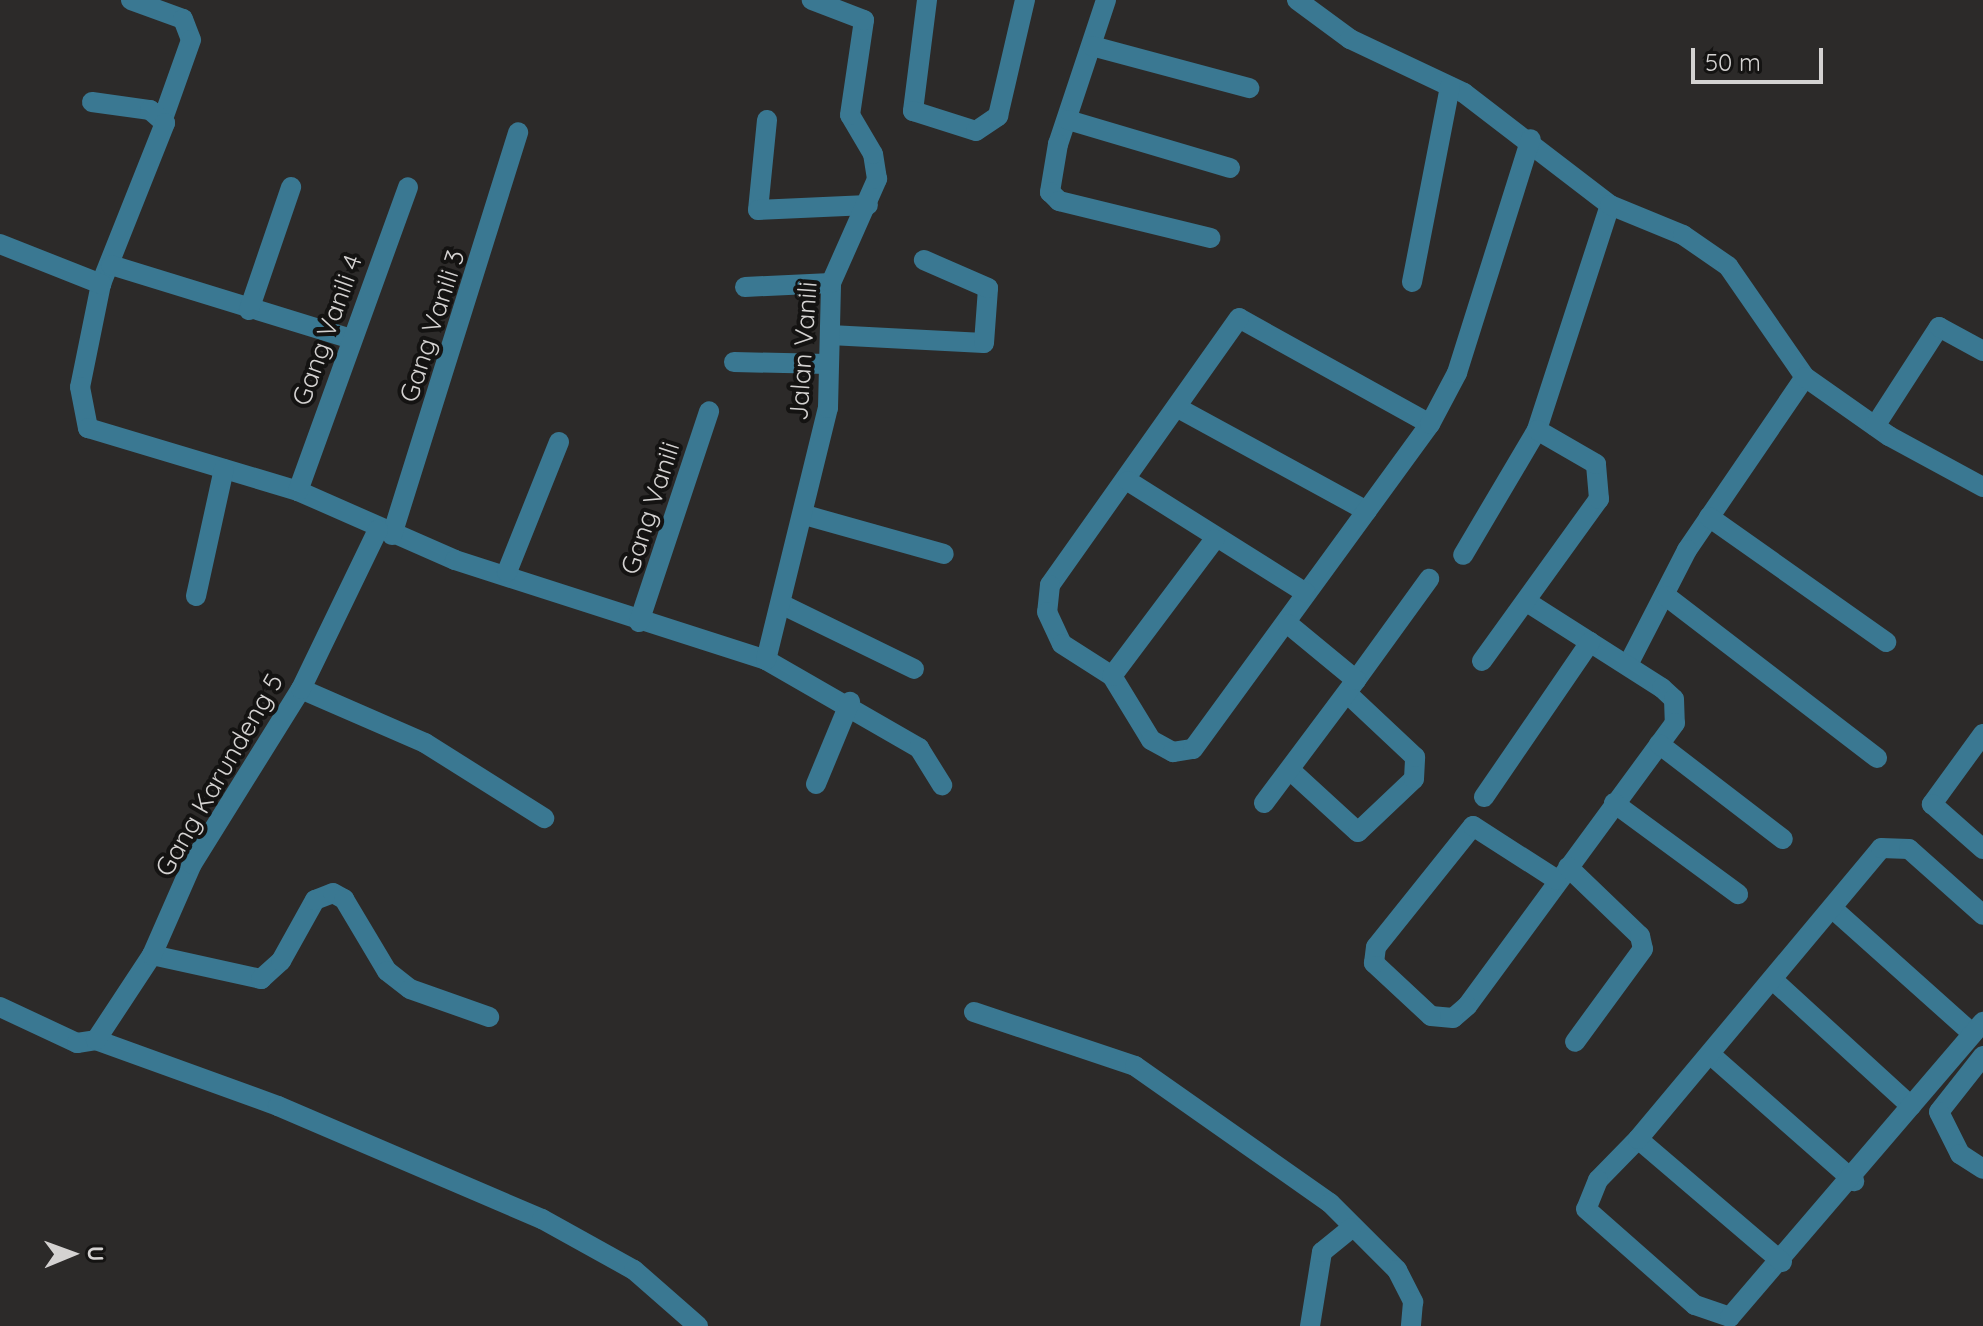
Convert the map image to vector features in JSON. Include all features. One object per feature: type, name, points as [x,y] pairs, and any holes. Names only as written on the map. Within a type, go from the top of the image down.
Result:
[{"type":"street","points":[[131,0],[183,19],[191,40],[111,265],[101,284],[80,387],[88,428],[298,491],[385,533],[507,572],[639,622],[766,660],[850,702],[919,748],[942,785]]},
{"type":"street","name":"Jalan Vanili","points":[[766,660],[805,515],[828,408],[831,283],[868,205],[878,166],[850,115],[864,20],[812,0]]},
{"type":"street","points":[[927,0],[913,111],[976,131],[998,116],[1025,0]]},
{"type":"street","points":[[1106,0],[1050,180],[1054,198],[1211,238]]},
{"type":"street","points":[[1297,0],[1350,39],[1450,87],[1531,139],[1610,205],[1683,235],[1728,266],[1805,377],[1875,426],[1983,487]]},
{"type":"street","points":[[1092,46],[1249,88]]},
{"type":"street","points":[[1412,282],[1450,87]]},
{"type":"street","points":[[92,102],[164,116]]},
{"type":"street","points":[[767,120],[758,210],[868,205]]},
{"type":"street","points":[[1068,120],[1230,168]]},
{"type":"street","name":"Gang Vanili 3","points":[[385,533],[518,132]]},
{"type":"street","points":[[1430,424],[1244,318],[1230,325],[1178,408],[1046,595],[1062,644],[1112,676],[1151,740],[1184,753],[1288,624],[1306,593],[1430,424],[1457,373],[1531,139]]},
{"type":"street","points":[[249,310],[291,187]]},
{"type":"street","name":"Gang Vanili 4","points":[[298,491],[349,338],[408,187]]},
{"type":"street","points":[[1463,555],[1537,430],[1610,205]]},
{"type":"street","points":[[0,244],[101,284]]},
{"type":"street","points":[[830,335],[984,343],[988,288],[924,260]]},
{"type":"street","points":[[111,265],[249,310],[349,338]]},
{"type":"street","points":[[745,287],[831,283]]},
{"type":"street","points":[[1875,426],[1939,327],[1983,351]]},
{"type":"street","points":[[734,362],[828,364]]},
{"type":"street","points":[[1628,665],[1709,517],[1805,377]]},
{"type":"street","points":[[1178,408],[1367,511]]},
{"type":"street","name":"Gang Vanili","points":[[639,622],[709,411]]},
{"type":"street","points":[[1482,661],[1527,602],[1602,485],[1589,457],[1537,430]]},
{"type":"street","points":[[507,572],[559,442]]},
{"type":"street","points":[[196,596],[224,469]]},
{"type":"street","points":[[1128,481],[1215,539],[1306,593]]},
{"type":"street","points":[[805,515],[944,554]]},
{"type":"street","points":[[1709,517],[1886,642]]},
{"type":"street","name":"Gang Karundeng 5","points":[[96,1040],[152,955],[192,864],[301,689],[385,533]]},
{"type":"street","points":[[1112,676],[1215,539]]},
{"type":"street","points":[[1264,803],[1353,687],[1429,579]]},
{"type":"street","points":[[1666,596],[1877,758]]},
{"type":"street","points":[[1527,602],[1628,665],[1674,699],[1675,723],[1563,873],[1453,1018],[1431,1016],[1374,963],[1384,935],[1473,826],[1563,873],[1640,936],[1643,949],[1575,1042]]},
{"type":"street","points":[[781,604],[914,669]]},
{"type":"street","points":[[1288,624],[1353,687],[1415,757],[1414,779],[1358,832],[1290,770]]},
{"type":"street","points":[[1484,797],[1590,642]]},
{"type":"street","points":[[301,689],[425,743],[544,818]]},
{"type":"street","points":[[816,784],[850,702]]},
{"type":"street","points":[[1983,734],[1932,804],[1983,849]]},
{"type":"street","points":[[1659,744],[1783,839]]},
{"type":"street","points":[[1614,803],[1738,894]]},
{"type":"street","points":[[1832,908],[1978,1027],[1911,1106],[1854,1181],[1738,1314],[1720,1318],[1595,1221],[1586,1198],[1711,1055],[1881,848],[1897,843],[1983,915]]},
{"type":"street","points":[[152,955],[261,979],[281,961],[315,900],[333,893],[344,899],[387,971],[410,989],[489,1017]]},
{"type":"street","points":[[1773,980],[1911,1106]]},
{"type":"street","points":[[2,1012],[77,1043],[96,1040],[278,1106],[542,1219],[634,1270],[698,1326]]},
{"type":"street","points":[[974,1012],[1135,1066],[1330,1203],[1397,1270],[1413,1302],[1411,1326]]},
{"type":"street","points":[[1711,1055],[1854,1181]]},
{"type":"street","points":[[1983,1056],[1939,1112],[1960,1154],[1983,1169]]},
{"type":"street","points":[[1638,1139],[1782,1262]]},
{"type":"street","points":[[1310,1326],[1322,1252],[1352,1228]]}]
